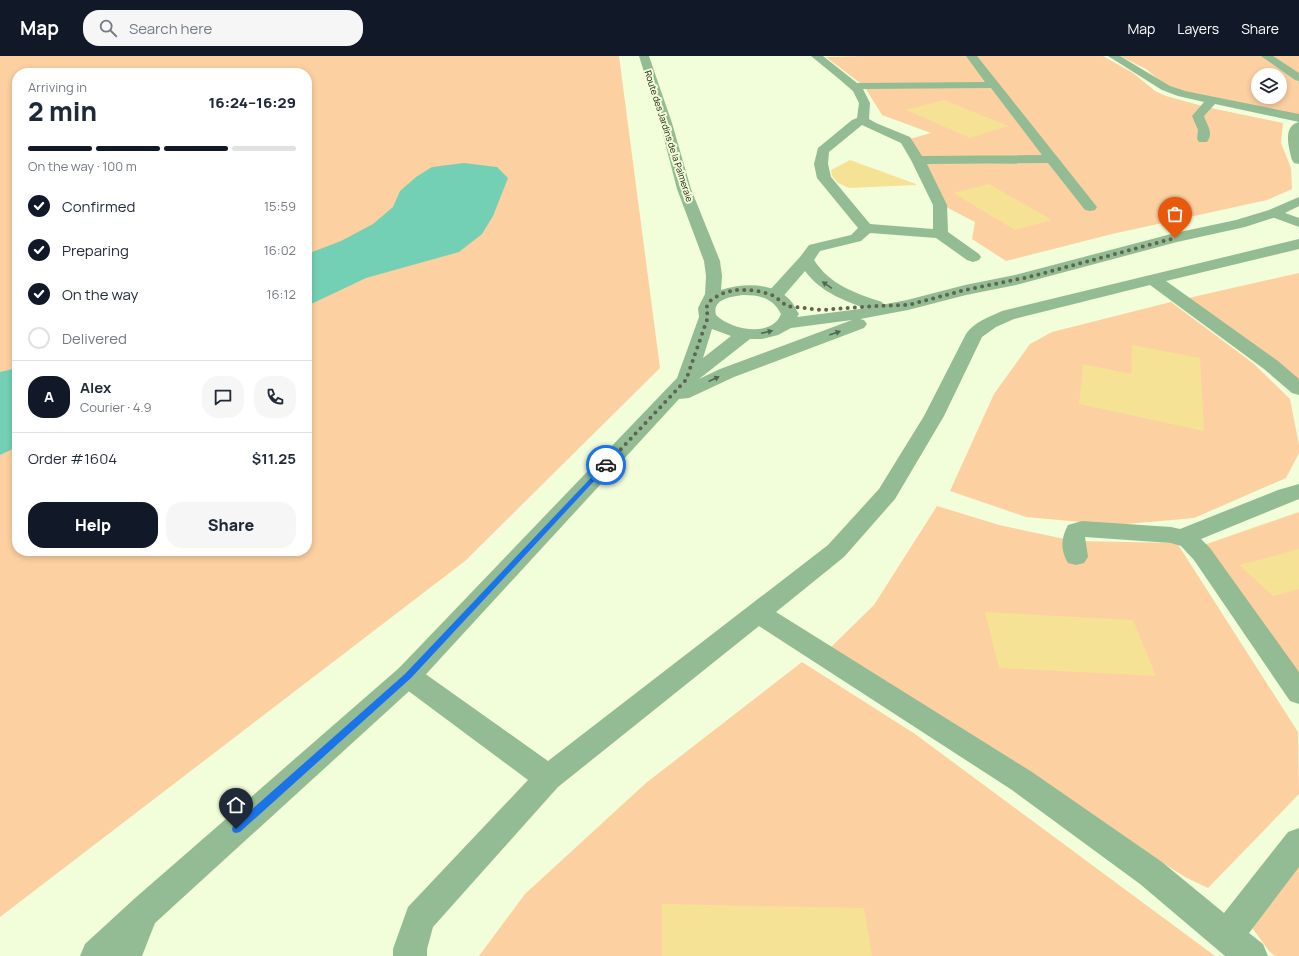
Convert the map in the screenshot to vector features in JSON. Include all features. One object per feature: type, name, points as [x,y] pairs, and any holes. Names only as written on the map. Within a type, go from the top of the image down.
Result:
[{"type":"street","name":"Route des Jardins de la Palmeraie","points":[[644,56],[666,123],[684,189],[712,261],[714,276],[709,308],[686,380]]},
{"type":"street","points":[[817,56],[843,75],[854,86],[864,101],[863,120]]},
{"type":"street","points":[[971,56],[1090,207]]},
{"type":"street","points":[[1113,56],[1166,88],[1182,94],[1299,118]]},
{"type":"street","points":[[1266,56],[1299,78]]},
{"type":"street","points":[[854,86],[993,85]]},
{"type":"street","points":[[1203,139],[1205,129],[1198,116],[1212,101]]},
{"type":"street","points":[[863,120],[872,126],[906,140],[918,160],[940,205],[940,234]]},
{"type":"street","points":[[863,120],[856,123],[823,151],[821,164],[824,178],[866,228],[940,234],[972,257]]},
{"type":"street","points":[[1299,126],[1296,129],[1294,143],[1299,160]]},
{"type":"street","points":[[918,160],[1052,159]]},
{"type":"street","points":[[712,261],[732,274],[750,290],[782,308],[819,320],[908,305],[965,290],[1016,280],[1175,238],[1240,224],[1274,213],[1299,201]]},
{"type":"street","points":[[1274,213],[1299,223]]},
{"type":"street","points":[[750,290],[721,294],[709,308],[716,325],[729,331],[745,334],[776,330],[782,308],[806,260],[814,248],[856,238],[866,228]]},
{"type":"street","points":[[410,956],[410,949],[419,918],[548,778],[836,551],[887,494],[934,416],[975,334],[990,323],[1008,315],[1299,244]]},
{"type":"street","points":[[806,260],[813,272],[823,282],[838,292],[876,306]]},
{"type":"street","points":[[1152,279],[1271,365],[1299,389]]},
{"type":"street","points":[[782,308],[821,310],[908,305]]},
{"type":"street","points":[[665,402],[728,373],[908,305]]},
{"type":"street","name":"Route des Jardins de la Palmeraie","points":[[97,956],[145,910],[408,676],[686,380],[745,334]]},
{"type":"street","points":[[1183,537],[1299,491]]},
{"type":"street","points":[[1076,557],[1073,538],[1076,531],[1082,529],[1171,534],[1183,537],[1193,543],[1299,693]]},
{"type":"street","points":[[757,612],[1022,781],[1151,873],[1251,956]]},
{"type":"street","points":[[408,676],[548,778]]},
{"type":"street","points":[[1227,936],[1299,842]]},
{"type":"street","name":"Route des Jardins de la Palmeraie","points":[[124,956],[145,910]]},
{"type":"shaded area","points":[[0,56],[619,56],[660,368],[465,561],[0,917]]},
{"type":"shaded area","points":[[1103,56],[1133,73],[1155,91],[1166,96],[1206,107],[1283,123],[1281,143],[1291,168],[1292,189],[1267,200],[1112,234],[1006,261],[972,239],[975,222],[944,206],[906,140],[931,133],[882,115],[864,86],[826,57]]},
{"type":"shaded area","points":[[1120,56],[1299,56],[1299,117],[1169,88],[1146,69]]},
{"type":"shaded area","points":[[1299,273],[1299,380],[1184,299]]},
{"type":"shaded area","points":[[1171,302],[1254,364],[1290,399],[1299,445],[1299,453],[1286,478],[1194,518],[1115,525],[1026,517],[950,491],[994,394],[1030,344],[1052,332]]},
{"type":"shaded area","points":[[937,506],[999,525],[1074,541],[1177,543],[1298,732],[1299,794],[1208,888],[1185,877],[828,650],[874,605]]},
{"type":"shaded area","points":[[1299,512],[1299,688],[1201,546]]},
{"type":"shaded area","points":[[802,662],[915,734],[1215,956],[479,956],[525,894],[646,783]]},
{"type":"shaded area","points":[[1299,867],[1299,956],[1275,956],[1269,951],[1245,918]]},
{"type":"water","points":[[464,163],[497,167],[508,178],[493,216],[482,234],[459,252],[366,278],[312,304],[312,252],[341,241],[373,224],[393,207],[400,191],[416,177],[432,167]]},
{"type":"water","points":[[12,369],[12,449],[0,455],[0,372]]},
{"type":"building","points":[[944,100],[1008,126],[970,138],[906,110]]},
{"type":"building","points":[[850,160],[916,185],[849,188],[838,183],[832,176],[831,170]]},
{"type":"building","points":[[989,184],[1052,220],[1015,230],[953,193]]},
{"type":"building","points":[[1132,345],[1200,358],[1204,431],[1079,404],[1083,364],[1131,374]]},
{"type":"building","points":[[1299,549],[1299,589],[1273,596],[1239,565]]},
{"type":"building","points":[[985,612],[1133,620],[1156,676],[999,668]]},
{"type":"building","points":[[662,904],[864,908],[872,956],[662,956]]},
{"type":"way so far","points":[[606,465],[686,380],[708,317],[706,308],[711,300],[721,294],[734,290],[763,292],[782,300],[787,306],[821,310],[908,305],[965,290],[1029,277],[1175,238]]},
{"type":"route","points":[[236,829],[408,676],[606,465]]}]
